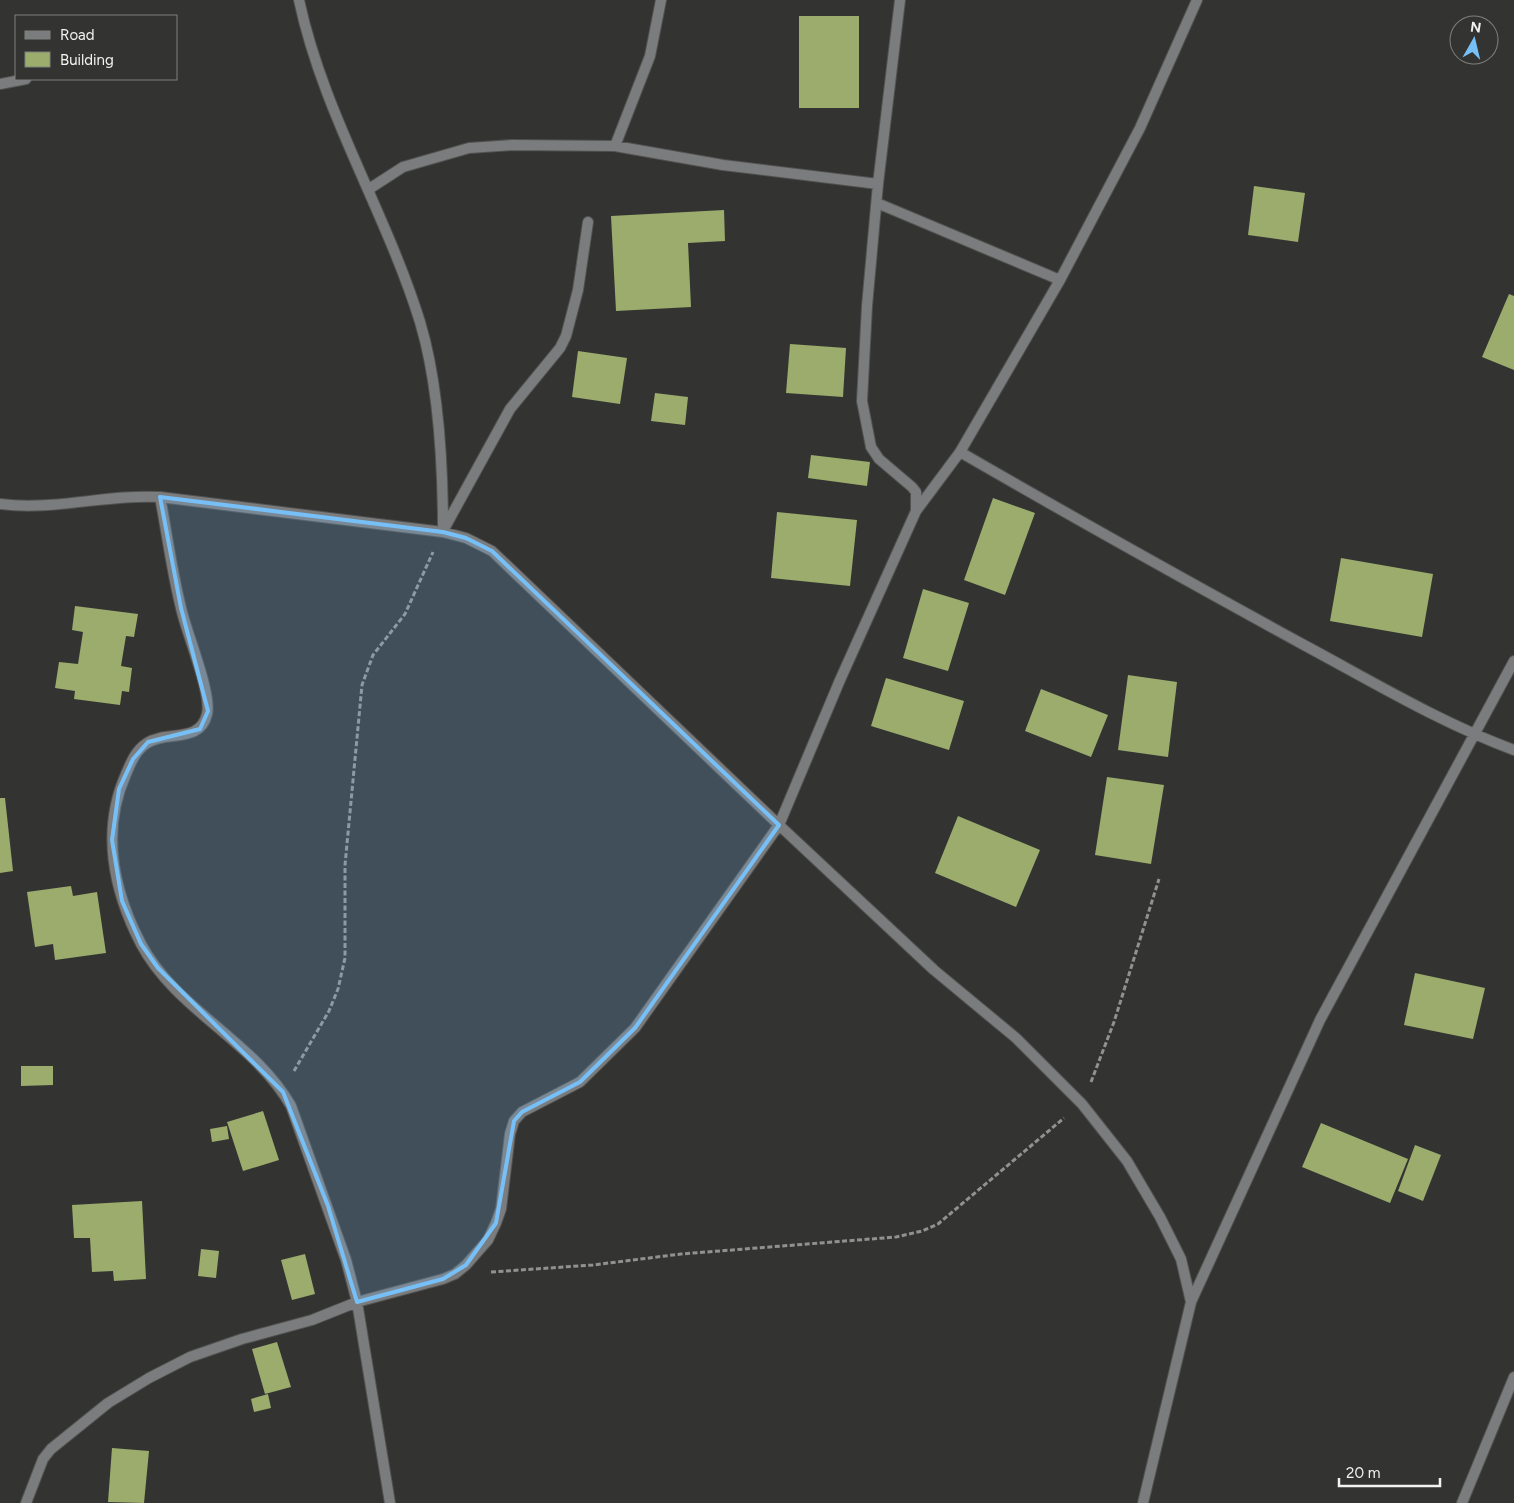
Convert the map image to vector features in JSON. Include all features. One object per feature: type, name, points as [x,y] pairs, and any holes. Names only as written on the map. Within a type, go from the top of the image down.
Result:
[{"type":"street","points":[[299,0],[328,97],[401,267],[420,324],[433,386],[441,457],[443,532]]},
{"type":"street","points":[[615,146],[650,56],[661,0]]},
{"type":"street","points":[[900,0],[878,184],[867,306],[862,402],[871,447],[879,459],[916,492],[916,511]]},
{"type":"street","points":[[26,1503],[43,1459],[51,1449],[108,1403],[149,1378],[190,1357],[242,1339],[312,1320],[357,1302],[455,1274],[488,1240],[501,1209],[510,1134],[514,1121],[522,1112],[580,1082],[635,1028],[779,825],[844,672],[916,511],[960,452],[1060,280],[1140,128],[1197,0]]},
{"type":"street","points":[[0,84],[21,80]]},
{"type":"street","points":[[368,189],[403,167],[469,148],[512,145],[615,146],[723,165],[878,184]]},
{"type":"street","points":[[877,203],[1060,280]]},
{"type":"street","points":[[443,532],[510,409],[560,348],[566,336],[578,290],[588,222]]},
{"type":"street","points":[[960,452],[1110,539],[1474,736],[1514,750]]},
{"type":"street","points":[[0,504],[38,506],[127,497],[160,497],[443,532],[466,538],[492,551],[779,825],[934,970],[1016,1038],[1082,1104],[1127,1161],[1160,1217],[1180,1259],[1191,1302]]},
{"type":"street","points":[[160,497],[181,608],[201,674],[208,711],[200,729],[181,736],[148,742],[132,759],[119,789],[114,809],[112,840],[114,869],[122,901],[141,944],[158,968],[193,1005],[264,1068],[283,1092],[291,1106],[328,1206],[346,1260],[357,1302],[390,1503]]},
{"type":"street","points":[[1142,1503],[1191,1302],[1320,1020],[1514,661]]},
{"type":"street","points":[[1462,1503],[1514,1376]]},
{"type":"path","points":[[283,1092],[329,1011],[338,989],[345,958],[345,865],[362,685],[373,655],[405,614],[443,532]]},
{"type":"path","points":[[455,1274],[593,1265],[690,1253],[896,1237],[922,1232],[949,1216],[1082,1104],[1114,1022],[1159,879]]},
{"type":"highlighted area","points":[[160,497],[443,532],[466,538],[492,551],[779,825],[635,1028],[580,1082],[522,1112],[514,1121],[496,1223],[466,1265],[443,1279],[357,1302],[328,1206],[283,1092],[158,968],[141,944],[122,901],[112,840],[119,789],[133,759],[148,742],[200,729],[208,711],[181,608]]},
{"type":"building","points":[[799,16],[859,16],[859,108],[799,108]]},
{"type":"building","points":[[1254,186],[1305,193],[1298,242],[1248,235]]},
{"type":"building","points":[[724,210],[725,241],[688,243],[691,307],[616,311],[611,216]]},
{"type":"building","points":[[1509,294],[1514,296],[1514,370],[1482,357]]},
{"type":"building","points":[[790,344],[846,348],[843,397],[786,393]]},
{"type":"building","points":[[578,351],[627,358],[620,404],[572,397]]},
{"type":"building","points":[[655,393],[688,397],[685,425],[651,421]]},
{"type":"building","points":[[811,455],[870,462],[867,486],[808,478]]},
{"type":"building","points":[[993,498],[1035,513],[1005,595],[964,580]]},
{"type":"building","points":[[777,512],[857,520],[850,586],[771,578]]},
{"type":"building","points":[[1341,558],[1433,574],[1422,637],[1330,621]]},
{"type":"building","points":[[923,589],[969,603],[948,671],[903,658]]},
{"type":"building","points":[[75,606],[138,614],[134,637],[126,636],[121,666],[132,668],[129,692],[122,691],[120,705],[74,699],[75,691],[55,688],[59,662],[78,664],[83,632],[72,630]]},
{"type":"building","points":[[1128,675],[1177,682],[1168,757],[1118,750]]},
{"type":"building","points":[[886,678],[964,701],[949,750],[871,726]]},
{"type":"building","points":[[1041,689],[1108,715],[1091,757],[1025,731]]},
{"type":"building","points":[[1107,777],[1164,785],[1151,864],[1095,855]]},
{"type":"building","points":[[0,798],[5,798],[13,871],[0,873]]},
{"type":"building","points":[[958,816],[1040,850],[1016,907],[935,873]]},
{"type":"building","points":[[71,886],[73,896],[97,892],[106,953],[55,960],[53,944],[35,947],[27,892]]},
{"type":"building","points":[[1415,973],[1485,988],[1473,1039],[1404,1025]]},
{"type":"building","points":[[21,1066],[53,1066],[53,1085],[21,1086]]},
{"type":"building","points":[[263,1111],[279,1160],[243,1171],[227,1122]]},
{"type":"building","points":[[1321,1123],[1408,1159],[1390,1203],[1302,1167]]},
{"type":"building","points":[[227,1126],[229,1139],[212,1142],[210,1129]]},
{"type":"building","points":[[1415,1145],[1441,1155],[1423,1201],[1398,1191]]},
{"type":"building","points":[[142,1201],[146,1279],[114,1281],[113,1271],[92,1272],[90,1238],[74,1238],[72,1205]]},
{"type":"building","points":[[201,1249],[219,1251],[216,1278],[198,1276]]},
{"type":"building","points":[[305,1254],[315,1294],[292,1300],[281,1260]]},
{"type":"building","points":[[277,1342],[291,1387],[265,1394],[252,1349]]},
{"type":"building","points":[[268,1394],[271,1408],[254,1412],[251,1399]]},
{"type":"building","points":[[112,1448],[149,1451],[144,1503],[108,1502]]}]
